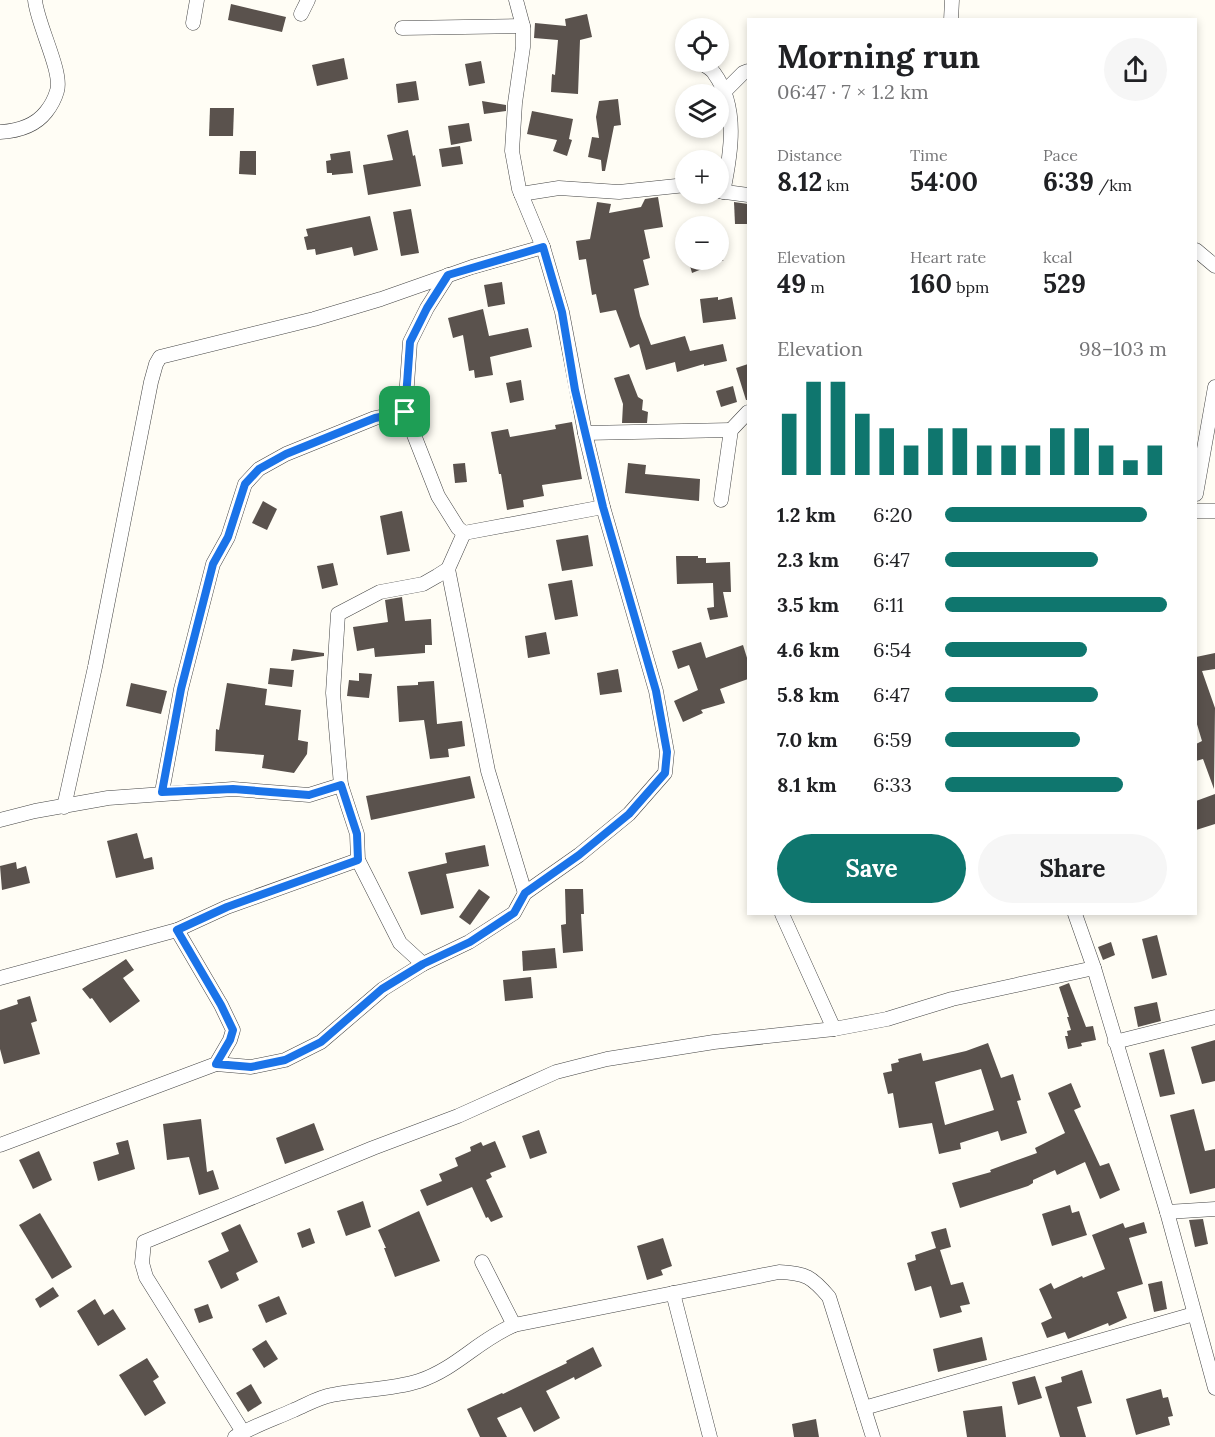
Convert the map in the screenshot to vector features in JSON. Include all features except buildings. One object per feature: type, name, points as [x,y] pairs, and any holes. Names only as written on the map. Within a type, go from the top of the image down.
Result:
[{"type":"street","points":[[0,132],[35,124],[47,110],[58,90],[55,69],[41,29],[35,0]]},
{"type":"street","points":[[193,23],[197,0]]},
{"type":"street","points":[[301,14],[308,0]]},
{"type":"street","points":[[0,1144],[216,1064],[251,1067],[285,1060],[321,1042],[382,989],[423,964],[470,942],[514,913],[525,893],[579,855],[629,814],[665,773],[667,752],[656,691],[603,507],[585,434],[562,312],[543,247],[521,194],[512,151],[515,103],[523,47],[523,26],[516,0]]},
{"type":"street","points":[[951,18],[952,0]]},
{"type":"street","points":[[402,28],[523,26]]},
{"type":"street","points":[[729,87],[747,71]]},
{"type":"street","points":[[729,113],[731,154],[729,161]]},
{"type":"street","points":[[521,194],[559,188],[613,192],[675,186]]},
{"type":"street","points":[[729,192],[747,195]]},
{"type":"street","points":[[64,807],[95,667],[151,382],[160,357],[314,319],[543,247]]},
{"type":"street","points":[[1197,251],[1215,266]]},
{"type":"street","points":[[448,275],[427,308],[410,342],[405,412],[438,496],[458,528],[464,533]]},
{"type":"street","points":[[1197,488],[1215,387]]},
{"type":"street","points":[[162,792],[181,689],[213,564],[228,537],[245,484],[259,469],[286,454],[375,418],[405,412]]},
{"type":"street","points":[[721,500],[731,430],[747,413]]},
{"type":"street","points":[[585,434],[731,430]]},
{"type":"street","points":[[464,533],[603,507]]},
{"type":"street","points":[[1197,511],[1215,511]]},
{"type":"street","points":[[423,964],[400,943],[358,860],[357,834],[341,785],[333,693],[338,614],[380,592],[423,584],[448,569],[464,533]]},
{"type":"street","points":[[448,569],[488,771],[525,893]]},
{"type":"street","points":[[0,820],[35,811],[108,798],[162,792],[233,789],[309,795],[341,785]]},
{"type":"street","points":[[0,978],[177,930],[227,907],[358,860]]},
{"type":"street","points":[[782,915],[834,1029]]},
{"type":"street","points":[[1075,915],[1094,968],[1167,1212],[1194,1314],[1210,1352],[1215,1388]]},
{"type":"street","points":[[177,930],[233,1030],[216,1064]]},
{"type":"street","points":[[873,1437],[829,1297],[817,1283],[800,1273],[779,1272],[514,1325],[479,1343],[444,1371],[389,1388],[328,1395],[239,1434],[146,1277],[142,1263],[144,1242],[373,1148],[458,1116],[556,1072],[617,1057],[714,1042],[834,1029],[887,1019],[952,999],[1094,968]]},
{"type":"street","points":[[1115,1042],[1215,1017]]},
{"type":"street","points":[[1167,1212],[1215,1209]]},
{"type":"street","points":[[482,1262],[514,1325]]},
{"type":"street","points":[[673,1293],[710,1437]]},
{"type":"street","points":[[864,1408],[1194,1314]]},
{"type":"route","points":[[543,247],[562,312],[575,390],[603,507],[656,691],[667,752],[665,773],[629,814],[579,855],[525,893],[514,913],[470,942],[423,964],[382,989],[321,1042],[285,1060],[251,1067],[216,1064],[233,1030],[177,930],[227,907],[358,860],[357,834],[341,785],[309,795],[233,789],[162,792],[181,689],[213,564],[228,537],[245,484],[259,469],[286,454],[345,428],[375,418],[405,412],[410,342],[427,308],[448,275],[543,247]]}]
